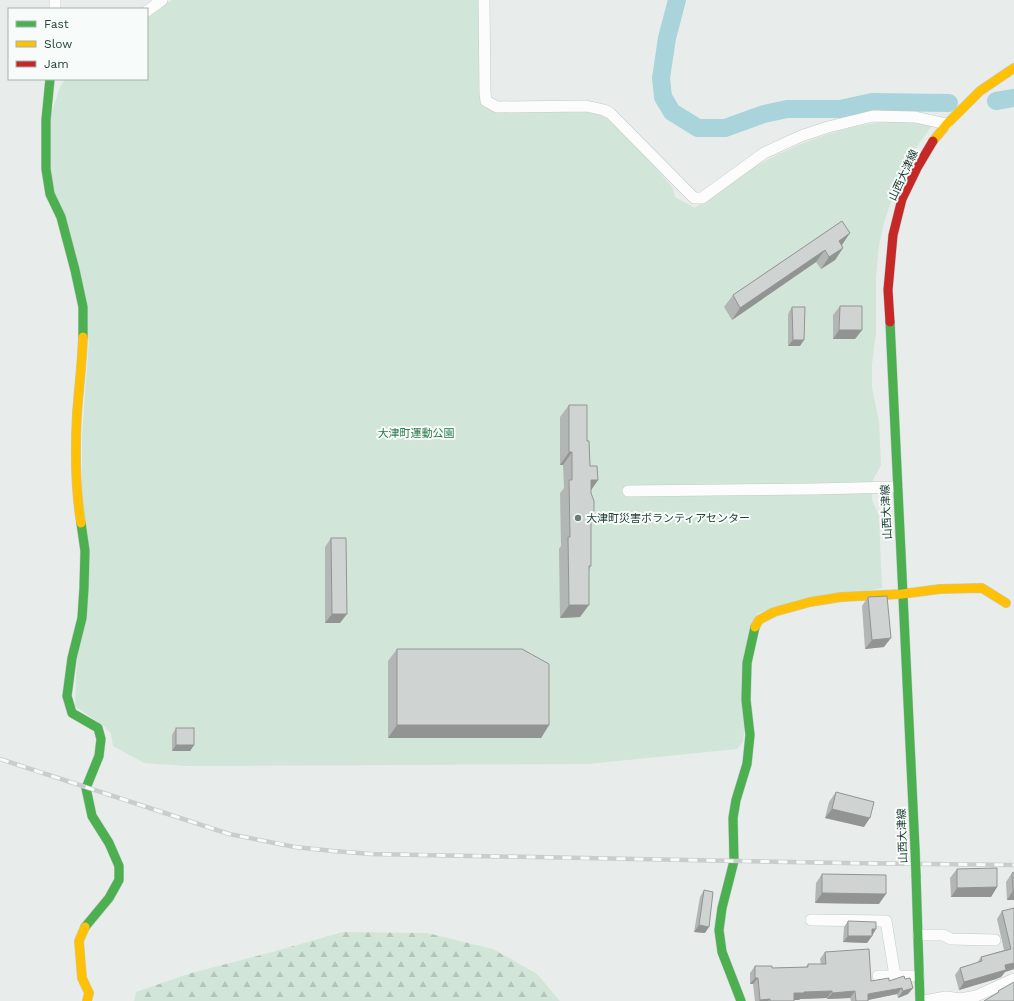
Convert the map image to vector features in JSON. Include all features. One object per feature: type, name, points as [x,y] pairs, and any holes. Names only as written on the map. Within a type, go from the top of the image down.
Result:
[{"type":"street","points":[[148,9],[162,0]]},
{"type":"street","points":[[484,0],[484,93],[486,100],[497,107],[586,106],[604,110],[610,114],[694,198],[702,198],[764,153],[800,136],[828,127],[873,116],[915,116],[947,124]]},
{"type":"street","name":"山西大津線","points":[[920,1001],[915,849],[888,290],[893,235],[902,199],[930,145],[947,124],[980,91],[1014,68]]},
{"type":"street","points":[[50,80],[46,120],[46,169],[50,194],[61,217],[75,270],[83,307],[84,324],[82,367],[77,414],[76,474],[85,551],[84,588],[82,618],[72,658],[67,696],[72,713],[98,728],[101,739],[99,756],[86,788],[92,816],[109,843],[119,866],[119,880],[109,898],[85,927],[79,941],[82,978],[89,994],[87,1001]]},
{"type":"street","points":[[628,491],[897,487]]},
{"type":"street","points":[[741,1001],[722,952],[719,930],[722,908],[734,861],[733,818],[736,800],[747,764],[750,735],[746,700],[747,663],[753,630],[759,620],[774,612],[810,602],[841,597],[902,594],[940,589],[982,588],[1006,603]]},
{"type":"street","points":[[811,920],[886,921],[895,976]]},
{"type":"street","points":[[918,935],[944,935],[951,939],[995,940]]},
{"type":"street","points":[[878,976],[919,976]]},
{"type":"street","points":[[924,1001],[946,996],[961,999],[976,996],[1013,981]]},
{"type":"green space","name":"大津町運動公園","points":[[172,0],[479,0],[484,106],[582,111],[595,113],[608,118],[637,146],[673,188],[675,197],[695,208],[728,184],[763,162],[819,137],[839,131],[882,122],[908,122],[932,126],[904,168],[884,223],[879,245],[876,278],[876,332],[872,365],[872,388],[879,421],[881,465],[872,482],[872,500],[879,516],[882,588],[757,613],[743,742],[737,749],[588,764],[185,766],[144,763],[113,746],[111,734],[105,727],[75,706],[82,509],[82,435],[89,342],[52,185],[49,120],[60,87],[64,80],[148,80],[148,16]]},
{"type":"green space","points":[[343,932],[427,933],[493,949],[537,974],[560,1001],[134,1001],[136,992],[191,973]]},
{"type":"building","points":[[842,221],[850,233],[839,241],[843,248],[829,257],[825,250],[740,308],[733,295]]},
{"type":"building","points":[[840,306],[862,306],[862,330],[839,330]]},
{"type":"building","points":[[792,307],[805,307],[804,340],[793,340]]},
{"type":"building","points":[[569,405],[587,405],[587,441],[589,441],[590,466],[597,466],[598,480],[591,480],[591,493],[594,501],[594,510],[591,523],[589,605],[569,605],[569,480],[572,480],[572,452],[569,452]]},
{"type":"building","points":[[331,538],[346,538],[347,614],[332,614]]},
{"type":"building","points":[[887,596],[891,638],[872,640],[868,597]]},
{"type":"building","points":[[397,649],[522,649],[549,664],[549,725],[397,725]]},
{"type":"building","points":[[176,728],[194,728],[194,745],[176,745]]},
{"type":"building","points":[[836,792],[874,802],[870,818],[832,809]]},
{"type":"building","points":[[997,868],[997,887],[957,888],[957,869]]},
{"type":"building","points":[[1014,872],[1014,891],[1013,891],[1012,873]]},
{"type":"building","points":[[822,874],[886,875],[886,894],[822,893]]},
{"type":"building","points":[[704,890],[713,892],[709,927],[699,925]]},
{"type":"building","points":[[1014,908],[1014,963],[1005,965],[1006,970],[964,982],[960,968],[982,961],[981,957],[1011,949],[1002,911]]},
{"type":"building","points":[[848,921],[876,922],[876,929],[872,929],[872,936],[848,936]]},
{"type":"building","points":[[869,949],[871,981],[889,978],[889,981],[904,976],[905,979],[910,978],[913,988],[903,991],[902,988],[868,994],[868,1001],[856,1001],[855,991],[832,993],[832,991],[794,993],[794,1001],[770,1001],[770,999],[760,1000],[758,978],[755,978],[755,966],[772,966],[772,968],[808,967],[808,964],[826,964],[825,952]]},
{"type":"building","points":[[1014,982],[1014,1001],[984,1001],[999,992],[998,991]]},
{"type":"waterway","points":[[677,0],[667,38],[661,78],[663,97],[672,112],[698,128],[725,128],[764,114],[787,109],[840,109],[872,102],[949,103]]},
{"type":"waterway","points":[[996,101],[1014,98]]},
{"type":"railway","points":[[0,759],[229,834],[295,847],[333,851],[371,854],[1014,865]]},
{"type":"traffic: fast","points":[[50,80],[46,120],[46,169],[50,194],[61,217],[75,270],[83,307],[83,337]]},
{"type":"traffic: fast","points":[[890,322],[915,849]]},
{"type":"traffic: fast","points":[[81,523],[85,551],[82,618],[72,658],[67,696],[72,713],[98,728],[101,739],[99,756],[86,788],[92,816],[109,843],[119,866],[119,880],[109,898],[85,927]]},
{"type":"traffic: fast","points":[[741,1001],[722,952],[719,930],[722,908],[734,861],[733,818],[736,800],[747,764],[750,735],[746,700],[747,663],[755,627]]},
{"type":"traffic: fast","points":[[915,849],[916,875]]},
{"type":"traffic: fast","points":[[916,875],[920,1001]]},
{"type":"traffic: slow","points":[[933,141],[947,124],[980,91],[1014,68]]},
{"type":"traffic: slow","points":[[81,523],[76,468],[76,441],[83,337]]},
{"type":"traffic: slow","points":[[755,627],[759,620],[774,612],[810,602],[841,597],[902,594],[940,589],[982,588],[1006,603]]},
{"type":"traffic: slow","points":[[85,927],[79,941],[82,978],[89,993],[87,1001]]},
{"type":"traffic: jam","points":[[890,322],[888,290],[893,235],[902,199],[917,168],[933,141]]},
{"type":"place","name":"大津町災害ボランティアセンター","points":[[578,518]]}]
